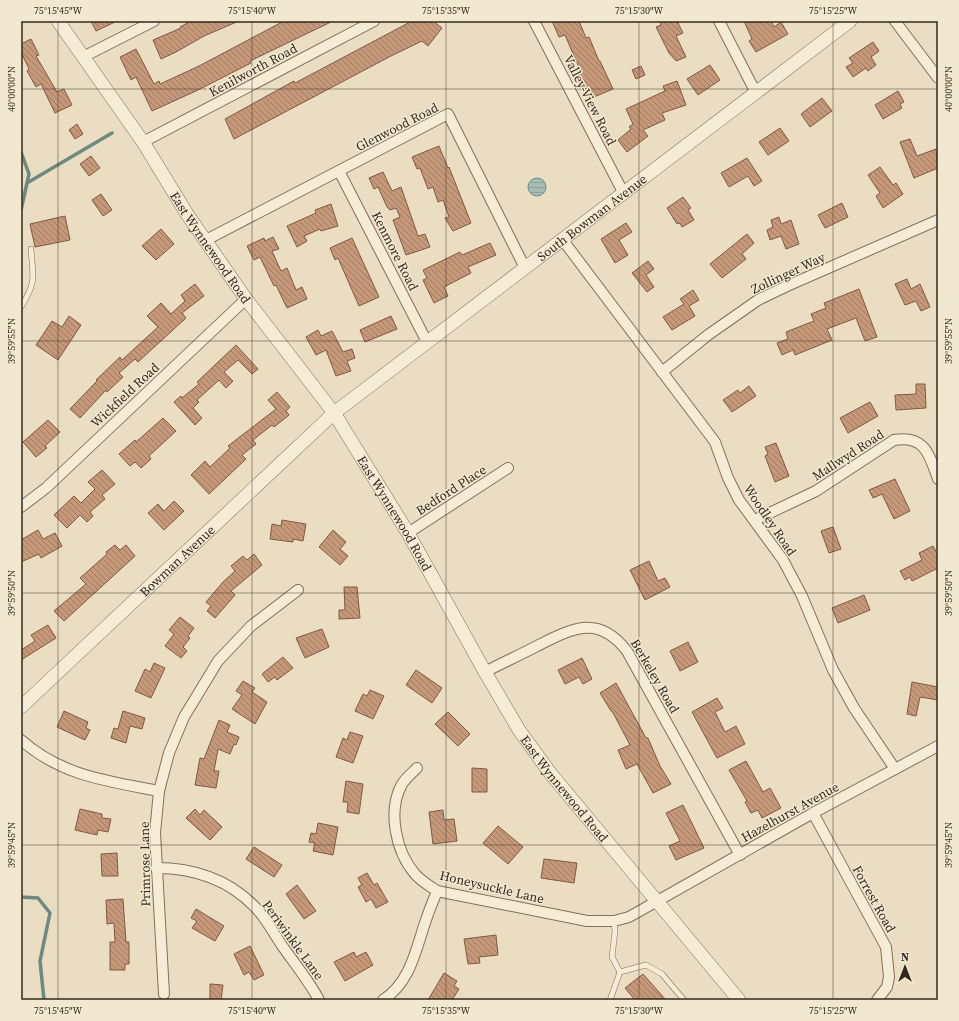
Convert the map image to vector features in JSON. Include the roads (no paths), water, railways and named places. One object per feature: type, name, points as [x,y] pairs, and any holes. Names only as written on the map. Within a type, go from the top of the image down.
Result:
[{"type":"street","name":"East Wynnewood Road","points":[[58,21],[143,142],[187,214],[246,298],[334,413],[408,533],[484,672],[519,730],[551,774],[655,901],[739,1000]]},
{"type":"street","points":[[83,58],[154,21]]},
{"type":"street","name":"Kenilworth Road","points":[[143,142],[374,21]]},
{"type":"street","name":"Valley-View Road","points":[[534,21],[623,192]]},
{"type":"street","points":[[719,21],[756,93]]},
{"type":"street","name":"South Bowman Avenue","points":[[334,413],[850,21]]},
{"type":"street","points":[[895,21],[938,78]]},
{"type":"street","name":"Glenwood Road","points":[[206,240],[448,114],[525,268]]},
{"type":"street","name":"Kenmore Road","points":[[338,171],[428,342]]},
{"type":"street","name":"Zollinger Way","points":[[662,372],[708,335],[758,300],[938,220]]},
{"type":"street","name":"Woodley Road","points":[[562,239],[715,442],[738,500],[754,520],[789,572],[802,596],[833,670],[854,708],[896,769]]},
{"type":"street","name":"Wickfield Road","points":[[21,507],[46,488],[246,298]]},
{"type":"street","name":"Bowman Avenue","points":[[21,707],[334,413]]},
{"type":"street","name":"Mallwyd Road","points":[[754,520],[816,491],[894,440],[916,440],[928,452],[938,479]]},
{"type":"street","name":"Bedford Place","points":[[408,533],[508,468]]},
{"type":"street","name":"Primrose Lane","points":[[164,994],[155,832],[159,791],[169,753],[184,717],[218,661],[251,626],[298,590]]},
{"type":"street","name":"Berkeley Road","points":[[484,672],[569,630],[588,627],[611,634],[627,651],[740,855]]},
{"type":"street","points":[[21,740],[46,759],[76,773],[159,791]]},
{"type":"street","name":"Hazelhurst Avenue","points":[[655,901],[813,813],[938,746]]},
{"type":"street","name":"Honeysuckle Lane","points":[[417,768],[403,782],[398,791],[395,814],[396,832],[399,844],[409,866],[416,875],[437,891],[587,921],[614,921],[629,917],[655,901]]},
{"type":"street","name":"Forrest Road","points":[[813,813],[886,947],[889,977],[887,987],[877,1000]]},
{"type":"street","name":"Periwinkle Lane","points":[[156,868],[175,868],[194,872],[216,879],[238,892],[256,908],[319,1000]]},
{"type":"street","points":[[383,1000],[397,988],[411,967],[427,916],[437,891]]},
{"type":"lane","points":[[21,307],[30,293],[34,278],[31,249]]},
{"type":"lane","points":[[611,1000],[620,972],[612,957],[615,931],[614,921]]},
{"type":"lane","points":[[620,972],[646,965],[662,974],[684,1000]]},
{"type":"water","points":[[537,178],[543,181],[546,187],[543,193],[537,196],[531,193],[528,187],[531,181]]},
{"type":"waterway","points":[[27,183],[112,133]]},
{"type":"waterway","points":[[21,152],[29,174],[21,210]]},
{"type":"waterway","points":[[21,897],[38,898],[50,913],[40,961],[44,1000]]}]
